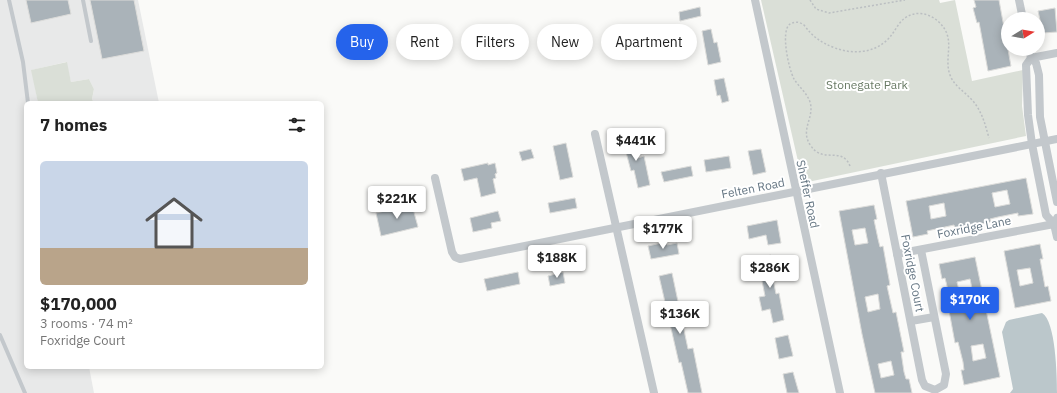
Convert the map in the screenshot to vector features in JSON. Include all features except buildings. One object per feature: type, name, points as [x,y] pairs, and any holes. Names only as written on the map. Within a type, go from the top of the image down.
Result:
[{"type":"street","name":"Sheffer Road","points":[[755,0],[795,192],[840,393]]},
{"type":"street","points":[[1019,0],[1022,12]]},
{"type":"street","points":[[1057,53],[1031,58],[1026,66],[1028,115],[1032,144],[1046,215],[1056,221],[1057,236]]},
{"type":"street","points":[[1031,58],[1036,63],[1039,74],[1039,108],[1057,202]]},
{"type":"street","points":[[595,134],[654,393]]},
{"type":"street","name":"Felten Road","points":[[435,178],[452,252],[455,257],[460,258],[1057,139]]},
{"type":"street","name":"Foxridge Court","points":[[881,173],[922,380],[925,386],[935,390],[944,385],[946,380],[921,250]]},
{"type":"street","name":"Foxridge Lane","points":[[897,254],[1056,221]]},
{"type":"street","points":[[911,321],[934,317]]},
{"type":"lane","points":[[9,0],[23,62],[28,101]]},
{"type":"lane","points":[[83,0],[91,41]]},
{"type":"lane","points":[[0,335],[25,393]]},
{"type":"path","points":[[810,0],[816,9],[829,13],[905,0]]},
{"type":"path","points":[[850,166],[848,160],[842,155],[820,155],[807,140],[805,134],[810,114],[810,102],[793,78],[784,39],[786,28],[790,24],[800,22],[804,24],[811,34],[822,43],[844,51],[859,52],[876,48],[883,44],[905,18],[916,14],[931,16],[939,21],[948,33],[950,41],[948,68],[950,76],[955,85],[971,99],[981,113],[989,138]]},
{"type":"shaded area","points":[[0,0],[138,0],[159,101],[93,101],[94,89],[89,79],[71,82],[66,62],[32,70],[38,101],[24,101],[24,369],[89,369],[94,393],[0,393]]},
{"type":"shaded area","points":[[1042,313],[1047,318],[1053,338],[1057,393],[1010,393],[1013,389],[1002,332],[1006,322],[1009,320]]},
{"type":"green space","name":"Stonegate Park","points":[[761,0],[939,0],[940,3],[955,0],[972,81],[1023,70],[1022,106],[1026,136],[803,183]]},
{"type":"green space","points":[[67,62],[71,82],[89,79],[94,89],[93,101],[38,101],[31,70]]}]
